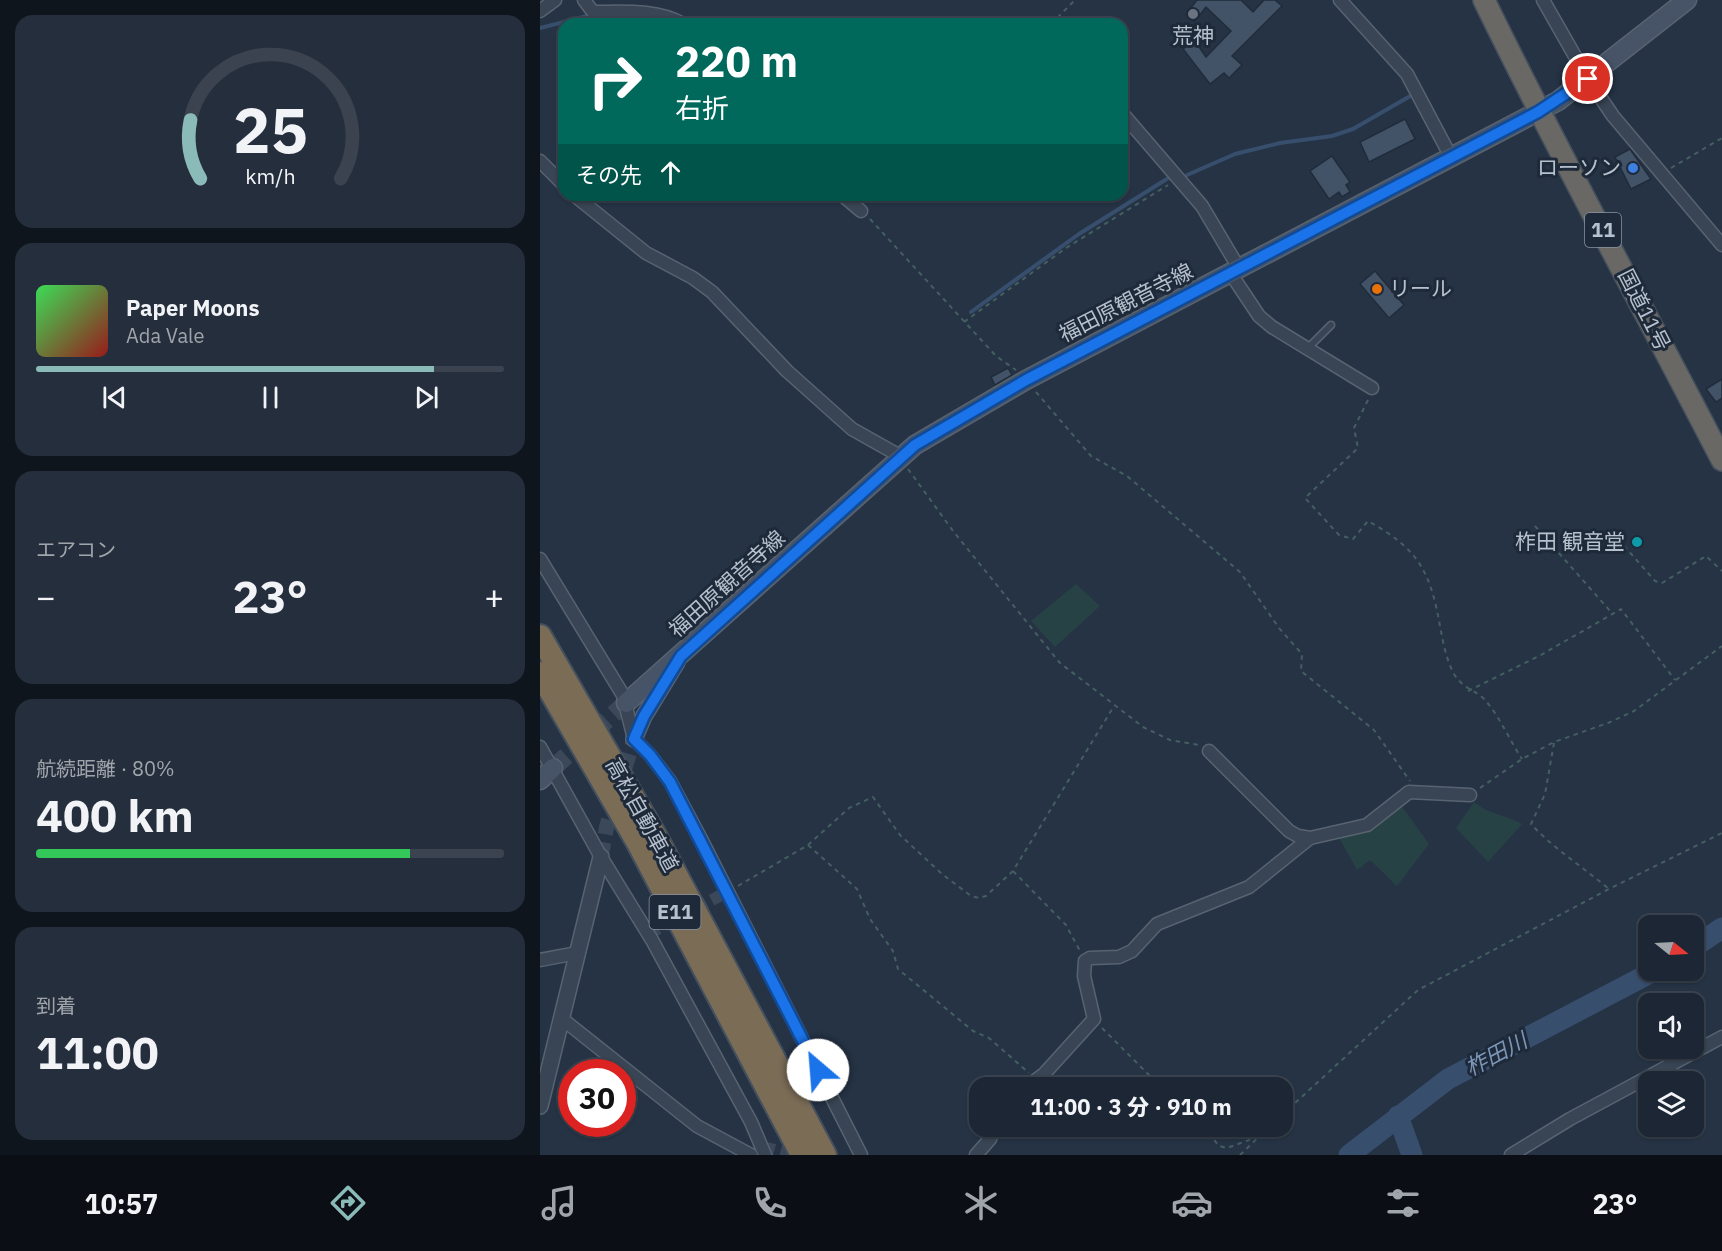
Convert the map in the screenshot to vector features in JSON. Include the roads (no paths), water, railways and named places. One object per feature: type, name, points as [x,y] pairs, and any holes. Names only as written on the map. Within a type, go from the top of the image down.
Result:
[{"type":"highway","name":"国道11号","points":[[1484,0],[1538,112],[1600,224],[1722,460]]},
{"type":"highway","name":"高松自動車道","points":[[540,636],[656,837],[825,1155]]},
{"type":"highway","name":"高松自動車道","points":[[540,673],[638,843],[802,1155]]},
{"type":"main road","name":"福田原観音寺線","points":[[625,699],[686,651],[900,456],[950,423],[1026,380],[1538,112],[1588,79],[1687,0]]},
{"type":"street","points":[[540,11],[555,0]]},
{"type":"street","points":[[584,0],[593,12],[637,12],[673,18]]},
{"type":"street","points":[[1340,0],[1407,74],[1451,157]]},
{"type":"street","points":[[1543,0],[1588,79],[1613,116],[1722,245]]},
{"type":"street","points":[[1128,119],[1202,206],[1259,316],[1372,388]]},
{"type":"street","points":[[540,161],[558,179]]},
{"type":"street","points":[[581,201],[646,253],[693,278],[712,292],[787,371],[845,423],[900,456]]},
{"type":"street","points":[[849,201],[861,211]]},
{"type":"street","points":[[540,559],[625,699],[634,739],[650,755],[670,782],[861,1155]]},
{"type":"street","points":[[634,739],[644,716],[686,651]]},
{"type":"street","points":[[540,747],[546,774],[601,857],[658,950],[751,1122],[765,1155]]},
{"type":"street","points":[[1209,751],[1289,831],[1298,836],[1310,838],[1367,825],[1396,799],[1408,792],[1470,795]]},
{"type":"street","points":[[1039,1077],[1044,1074],[1094,1019],[1084,976],[1085,961],[1090,958],[1119,957],[1132,951],[1157,924],[1249,887],[1310,838]]},
{"type":"street","points":[[540,1106],[601,857]]},
{"type":"street","points":[[540,960],[577,953]]},
{"type":"street","points":[[561,1018],[697,1125],[751,1155]]},
{"type":"street","points":[[1511,1155],[1570,1119],[1722,1036]]},
{"type":"street","points":[[976,1155],[991,1137]]},
{"type":"lane","points":[[1308,348],[1331,325]]},
{"type":"waterway","points":[[579,18],[591,15]]},
{"type":"waterway","points":[[540,28],[558,23]]},
{"type":"waterway","points":[[1187,175],[1235,154],[1280,143],[1332,136],[1353,129],[1412,95]]},
{"type":"waterway","points":[[971,312],[1079,234],[1170,177]]},
{"type":"waterway","name":"柞田川","points":[[1704,940],[1722,928]]},
{"type":"waterway","name":"柞田川","points":[[1349,1155],[1448,1079],[1638,979]]},
{"type":"waterway","points":[[1398,1116],[1412,1155]]},
{"type":"tunnel","points":[[553,768],[626,703]]},
{"type":"tunnel","points":[[601,857],[607,825],[634,739]]},
{"type":"tunnel","points":[[648,934],[727,892]]},
{"type":"tunnel","points":[[763,1147],[793,1155]]},
{"type":"place","name":"荒神","points":[[1193,14]]},
{"type":"place","name":"ローソン","points":[[1633,168]]},
{"type":"place","name":"リール","points":[[1377,289]]},
{"type":"place","name":"柞田 観音堂","points":[[1637,542]]}]
